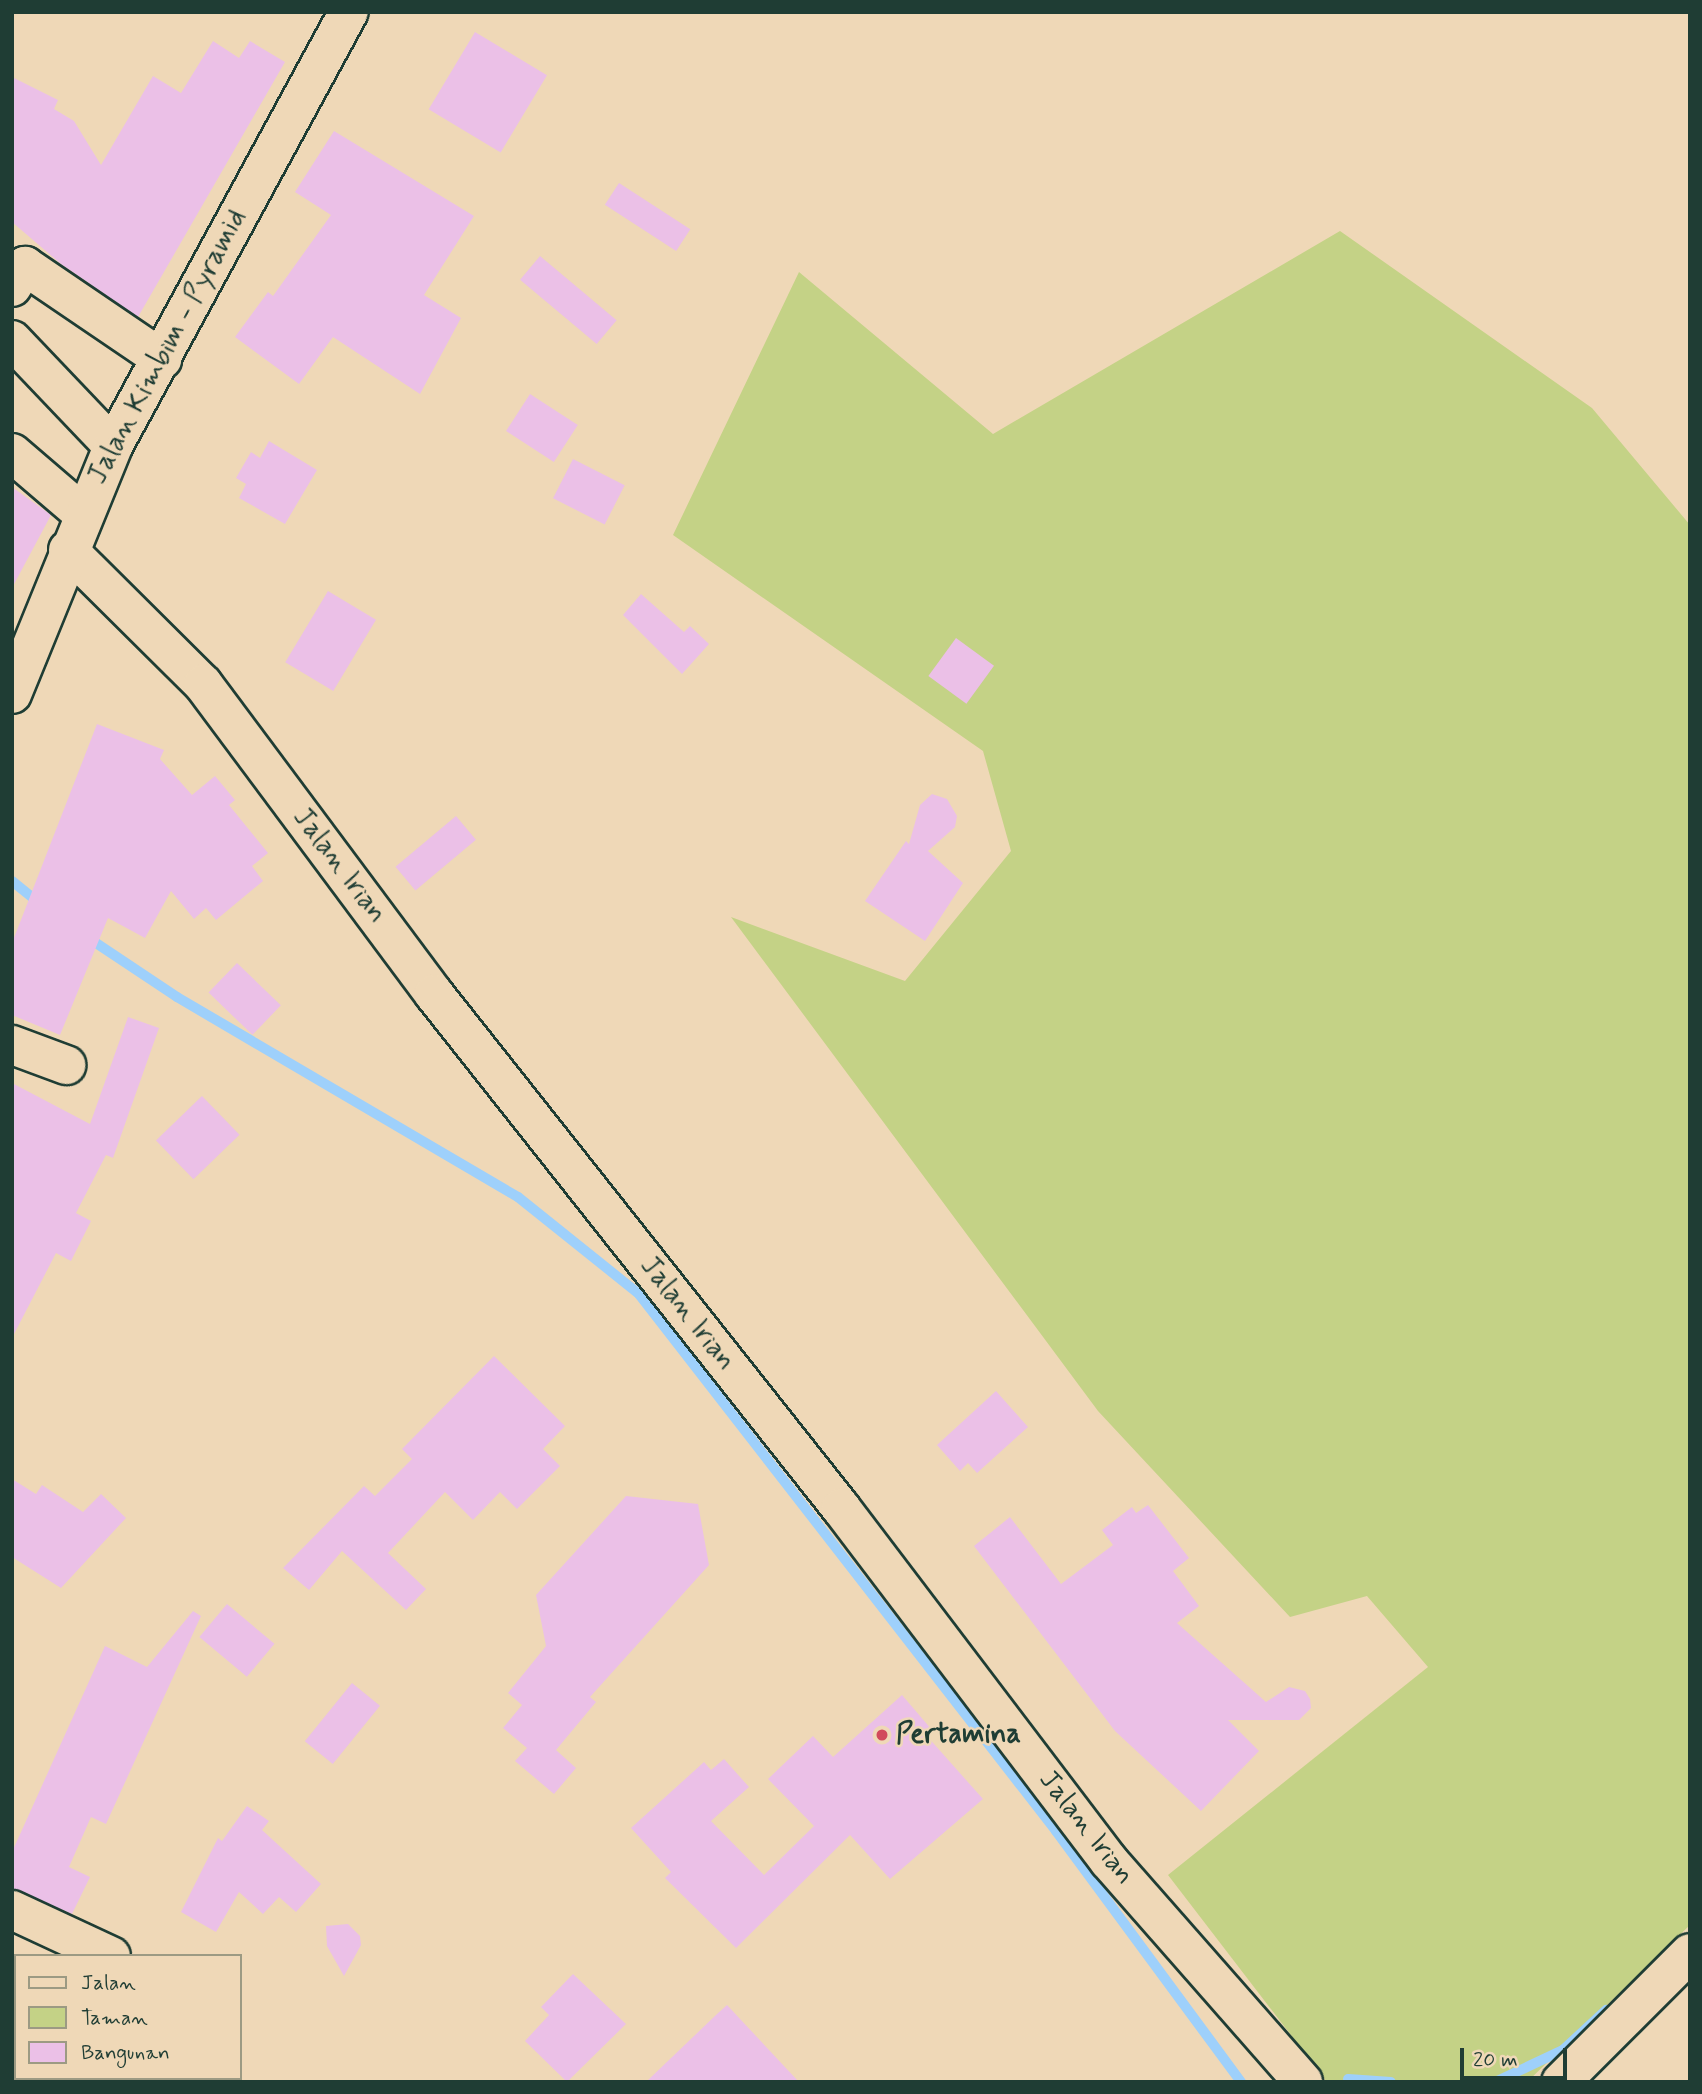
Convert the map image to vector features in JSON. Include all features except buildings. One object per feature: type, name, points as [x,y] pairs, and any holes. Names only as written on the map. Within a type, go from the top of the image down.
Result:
[{"type":"main road","name":"Jalan Kimbim - Pyramid","points":[[12,694],[82,513],[113,446],[349,12]]},
{"type":"main road","points":[[12,287],[25,266],[162,359]]},
{"type":"main road","points":[[12,340],[113,446]]},
{"type":"main road","points":[[12,453],[82,513]]},
{"type":"main road","name":"Jalan Irian","points":[[68,550],[203,684],[434,994],[832,1497],[1109,1861],[1303,2082]]},
{"type":"main road","points":[[12,1045],[66,1065]]},
{"type":"main road","points":[[12,1910],[107,1954]]},
{"type":"main road","points":[[1561,2082],[1690,1953]]},
{"type":"green space","points":[[1340,231],[1592,408],[1690,525],[1690,1925],[1527,2082],[1327,2082],[1168,1875],[1428,1667],[1367,1596],[1290,1617],[1098,1411],[731,917],[905,981],[1011,851],[983,751],[673,535],[799,272],[993,434]]},
{"type":"waterway","points":[[12,881],[40,904]]},
{"type":"waterway","points":[[87,937],[177,997],[518,1197],[638,1293],[1056,1831],[1241,2082]]},
{"type":"waterway","points":[[1495,2082],[1563,2050],[1606,2010]]},
{"type":"waterway","points":[[1348,2079],[1391,2082]]},
{"type":"place","name":"Pertamina","points":[[882,1735]]}]
